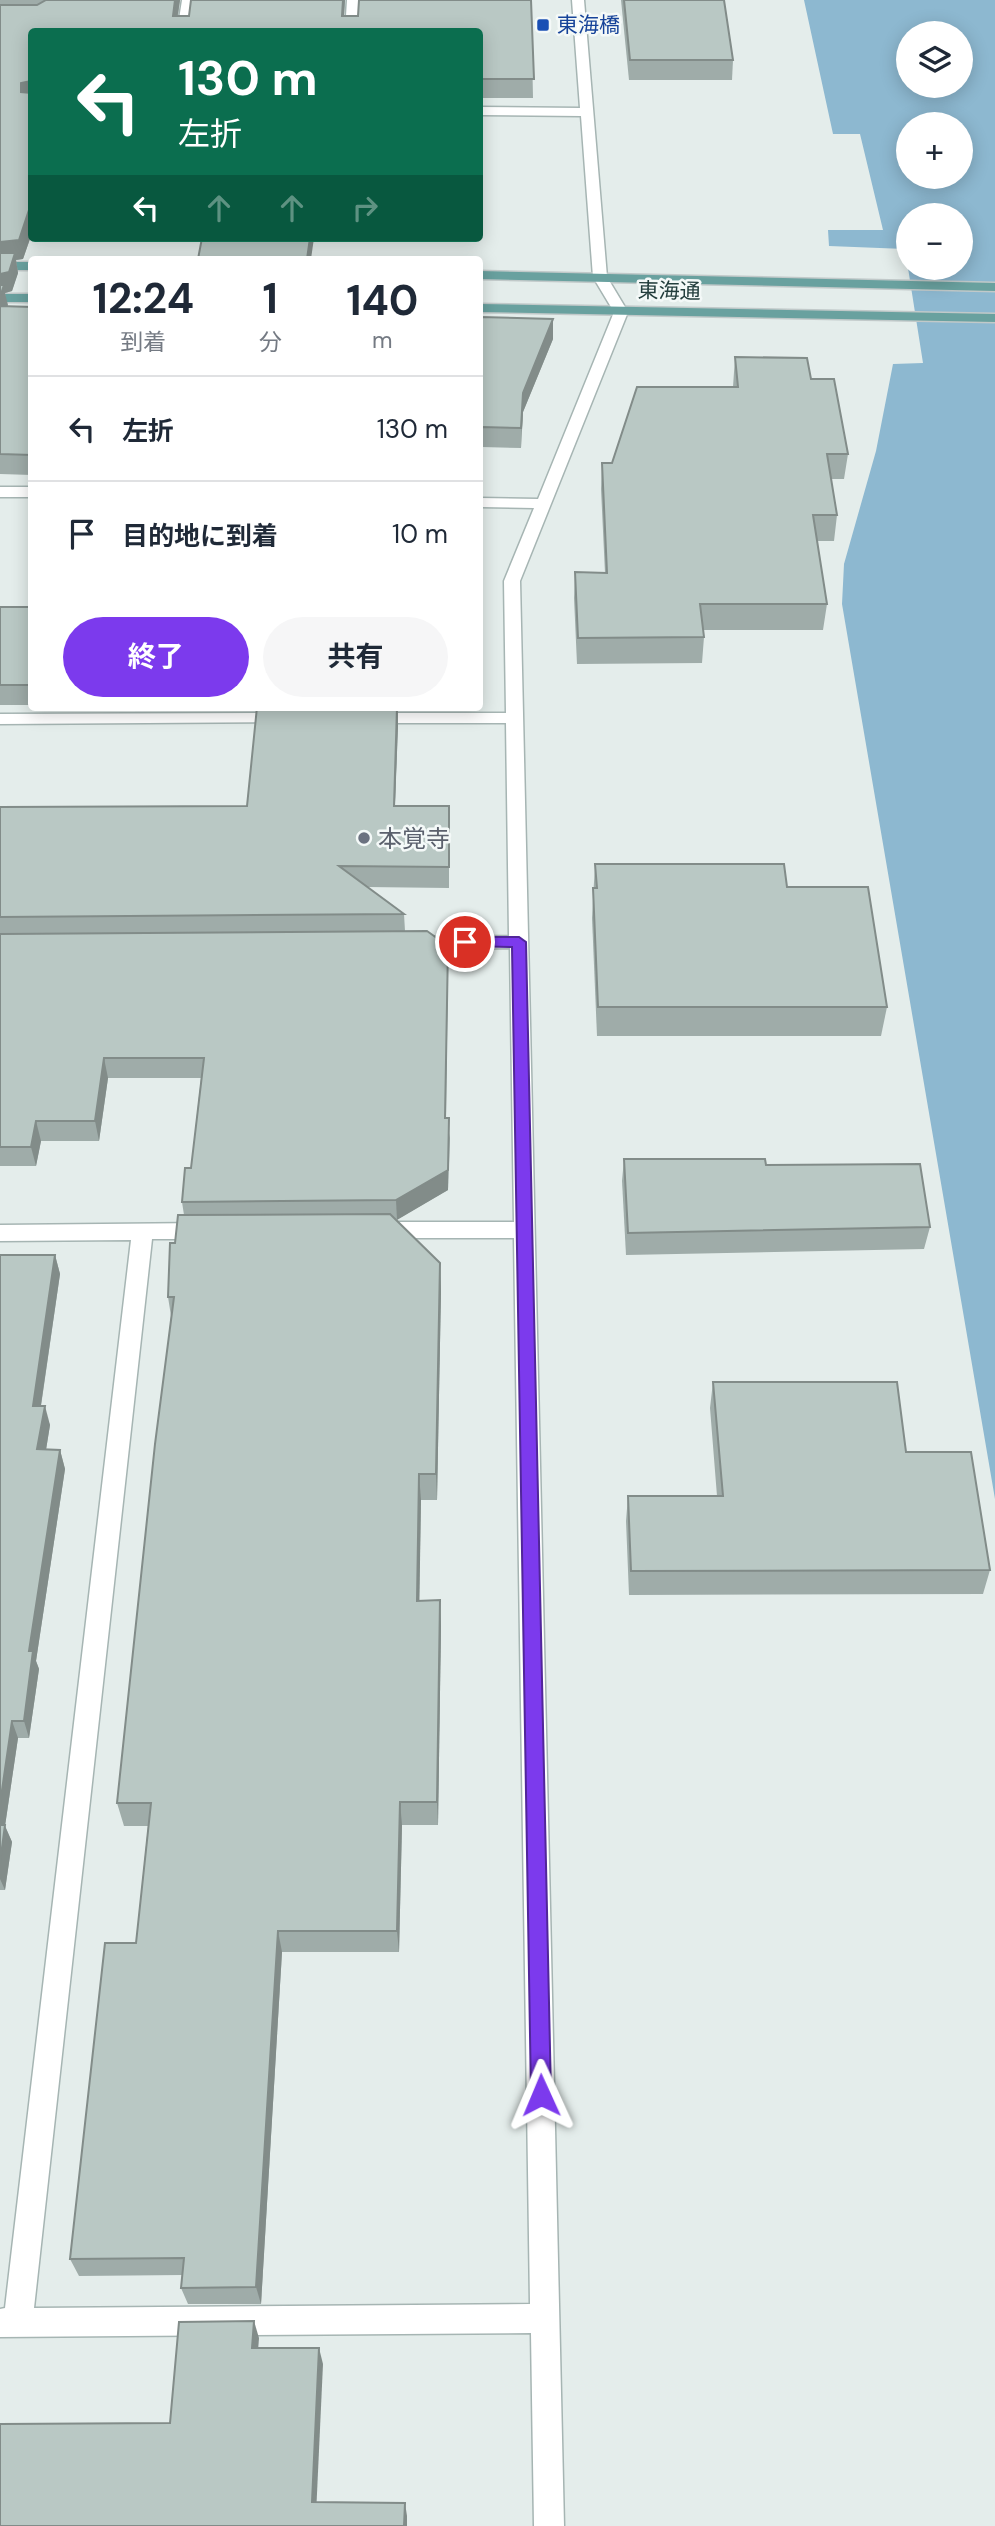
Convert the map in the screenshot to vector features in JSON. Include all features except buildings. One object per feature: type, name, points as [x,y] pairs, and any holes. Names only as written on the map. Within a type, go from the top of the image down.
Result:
[{"type":"main road","points":[[0,266],[28,267]]},
{"type":"main road","points":[[483,275],[995,287]]},
{"type":"main road","points":[[0,298],[28,298]]},
{"type":"main road","name":"東海通","points":[[483,309],[995,318]]},
{"type":"street","points":[[184,28],[188,0]]},
{"type":"street","points":[[351,28],[353,0]]},
{"type":"street","points":[[549,2526],[512,581],[621,312],[600,277],[578,0]]},
{"type":"street","points":[[483,111],[587,112]]},
{"type":"street","points":[[0,492],[28,492]]},
{"type":"street","points":[[483,502],[545,504]]},
{"type":"street","points":[[0,719],[306,718]]},
{"type":"street","points":[[348,718],[514,718]]},
{"type":"street","points":[[396,943],[519,942]]},
{"type":"street","points":[[362,1230],[526,1230]]},
{"type":"street","points":[[0,1233],[225,1231]]},
{"type":"street","points":[[142,1232],[9,2323],[545,2318]]},
{"type":"water","points":[[804,0],[995,0],[995,1499],[842,604],[844,564],[876,451],[893,364],[923,363],[910,280],[973,280],[973,203],[896,203],[896,249],[829,246],[828,230],[883,230],[860,134],[833,134]]},
{"type":"place","name":"東海橋","points":[[543,25]]},
{"type":"place","name":"本覚寺","points":[[364,838]]},
{"type":"route","points":[[465,942],[519,942],[541,2095]]}]
